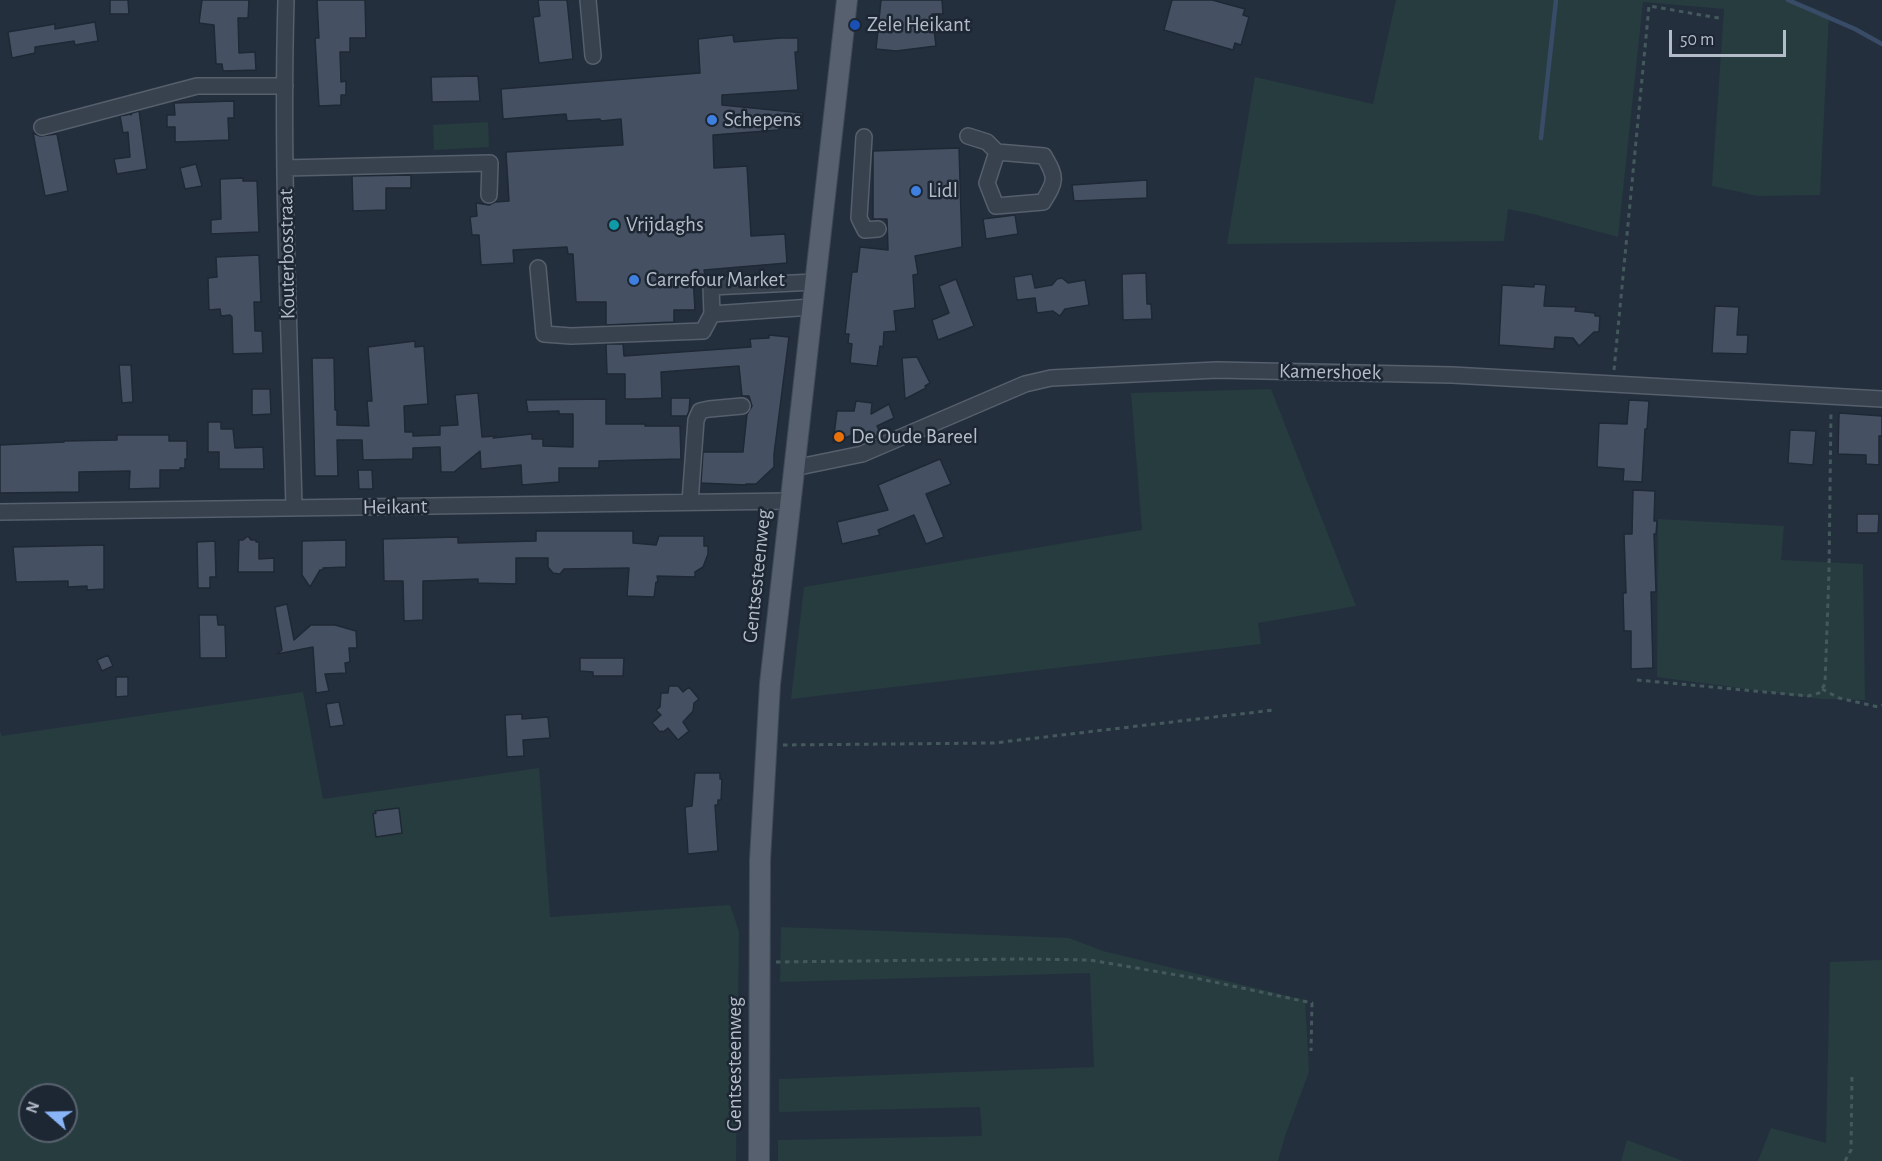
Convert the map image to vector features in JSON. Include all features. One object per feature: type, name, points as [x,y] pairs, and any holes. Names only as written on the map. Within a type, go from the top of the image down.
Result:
[{"type":"main road","name":"Gentsesteenweg","points":[[759,1161],[760,860],[770,684],[847,0]]},
{"type":"street","name":"Kouterbosstraat","points":[[286,0],[286,251],[294,508]]},
{"type":"street","points":[[588,0],[593,56]]},
{"type":"street","points":[[42,127],[197,86],[285,86]]},
{"type":"street","points":[[968,136],[987,142],[997,152],[1044,156],[1054,173],[1053,185],[1043,202],[1007,207],[996,206],[987,183],[997,152]]},
{"type":"street","points":[[864,137],[859,218],[865,230],[878,229]]},
{"type":"street","points":[[285,168],[490,163],[489,195]]},
{"type":"street","points":[[538,268],[544,334],[571,336],[703,331],[712,314],[711,287],[815,282]]},
{"type":"street","points":[[712,314],[812,307]]},
{"type":"street","name":"Kamershoek","points":[[794,468],[862,454],[1024,384],[1051,378],[1217,370],[1452,375],[1882,399]]},
{"type":"street","points":[[690,502],[696,420],[700,411],[742,406]]},
{"type":"street","name":"Heikant","points":[[0,512],[790,501]]},
{"type":"path","points":[[1612,384],[1649,6],[1719,18]]},
{"type":"path","points":[[1637,680],[1808,696],[1819,693],[1825,684],[1831,396]]},
{"type":"path","points":[[1822,688],[1839,698],[1880,706]]},
{"type":"path","points":[[766,745],[994,743],[1274,710]]},
{"type":"path","points":[[760,963],[1090,960],[1200,979],[1312,1004],[1311,1051]]},
{"type":"path","points":[[1845,1161],[1851,1150],[1852,1073]]},
{"type":"green space","points":[[1396,0],[1793,0],[1829,14],[1820,195],[1758,196],[1712,186],[1724,9],[1643,2],[1618,237],[1508,209],[1504,241],[1227,244],[1255,77],[1373,104]]},
{"type":"green space","points":[[488,122],[489,147],[434,150],[433,125]]},
{"type":"green space","points":[[1271,389],[1356,606],[1258,623],[1261,644],[791,699],[804,587],[1142,530],[1131,393]]},
{"type":"green space","points":[[1658,519],[1784,526],[1781,560],[1863,564],[1865,700],[1821,699],[1657,677]]},
{"type":"green space","points":[[303,692],[323,799],[539,768],[550,917],[730,905],[739,931],[736,1161],[0,1161],[0,731],[2,736]]},
{"type":"green space","points":[[781,927],[1069,938],[1103,951],[1305,1000],[1309,1072],[1278,1161],[778,1161],[778,1140],[982,1136],[980,1107],[779,1112],[779,1079],[1094,1067],[1090,973],[780,982]]},
{"type":"green space","points":[[1882,960],[1882,1161],[1758,1161],[1771,1128],[1826,1143],[1830,962]]},
{"type":"green space","points":[[1627,1140],[1683,1161],[1621,1161]]},
{"type":"building","points":[[110,0],[128,0],[129,14],[110,14]]},
{"type":"building","points":[[202,0],[249,0],[248,18],[238,18],[239,53],[255,52],[256,70],[223,71],[222,64],[216,64],[214,25],[199,23]]},
{"type":"building","points":[[317,0],[365,0],[366,38],[350,38],[350,52],[340,52],[341,82],[346,81],[346,95],[341,95],[341,105],[319,106],[315,38],[319,38]]},
{"type":"building","points":[[538,0],[567,0],[573,59],[539,63],[533,17],[540,16]]},
{"type":"building","points":[[881,0],[942,0],[943,14],[932,14],[936,46],[896,51],[876,49]]},
{"type":"building","points":[[1172,0],[1212,0],[1245,9],[1243,15],[1249,17],[1241,45],[1235,43],[1233,50],[1164,30]]},
{"type":"building","points":[[95,22],[98,41],[75,45],[74,41],[35,47],[35,53],[12,58],[8,32],[55,24],[55,29]]},
{"type":"building","points":[[733,35],[734,42],[798,38],[798,52],[795,52],[798,90],[722,95],[722,105],[803,113],[802,129],[779,127],[779,130],[713,135],[714,168],[747,166],[751,236],[785,234],[787,263],[704,270],[705,274],[693,275],[695,310],[674,310],[674,322],[606,325],[606,302],[576,302],[573,254],[568,254],[567,247],[513,250],[514,263],[481,265],[479,235],[472,235],[470,217],[477,216],[476,203],[489,205],[509,201],[506,152],[623,145],[621,119],[567,121],[566,114],[503,119],[501,89],[700,73],[698,39]]},
{"type":"building","points":[[478,76],[480,101],[432,102],[431,77]]},
{"type":"building","points":[[234,101],[234,118],[228,118],[229,140],[175,142],[175,127],[167,127],[167,115],[175,115],[174,103]]},
{"type":"building","points":[[139,111],[147,169],[117,174],[114,159],[130,157],[128,132],[123,133],[120,116],[131,115]]},
{"type":"building","points":[[33,133],[40,136],[57,134],[68,191],[45,196]]},
{"type":"building","points":[[959,148],[962,247],[915,256],[918,274],[913,275],[915,308],[894,311],[896,331],[884,332],[883,347],[880,346],[877,366],[850,363],[852,344],[848,343],[849,334],[845,334],[852,272],[857,272],[860,247],[888,250],[887,219],[873,219],[873,151]]},
{"type":"building","points":[[196,164],[202,186],[185,189],[180,168]]},
{"type":"building","points":[[411,175],[411,188],[386,188],[386,210],[353,211],[352,176]]},
{"type":"building","points":[[243,178],[243,181],[257,181],[259,232],[211,234],[211,220],[221,219],[220,179]]},
{"type":"building","points":[[1147,180],[1147,198],[1074,201],[1072,185]]},
{"type":"building","points":[[1015,215],[1018,234],[986,239],[983,219]]},
{"type":"building","points":[[259,255],[261,302],[254,302],[255,331],[262,331],[263,353],[233,354],[232,317],[230,315],[221,316],[220,309],[209,310],[208,278],[217,277],[216,257]]},
{"type":"building","points":[[1146,273],[1147,304],[1151,304],[1152,319],[1123,320],[1122,274]]},
{"type":"building","points":[[1032,274],[1035,288],[1052,285],[1057,279],[1062,278],[1068,283],[1085,280],[1089,305],[1065,309],[1060,316],[1053,311],[1037,313],[1035,298],[1017,300],[1014,277]]},
{"type":"building","points":[[956,279],[974,326],[938,340],[932,320],[949,313],[939,286]]},
{"type":"building","points":[[1534,284],[1546,285],[1544,306],[1576,307],[1575,311],[1595,313],[1595,316],[1600,316],[1599,332],[1594,332],[1579,346],[1573,338],[1555,337],[1554,349],[1499,345],[1502,285],[1534,287]]},
{"type":"building","points":[[1715,306],[1739,307],[1737,335],[1748,335],[1747,354],[1712,353]]},
{"type":"building","points":[[769,335],[789,337],[774,467],[756,484],[701,483],[703,452],[743,452],[747,414],[752,406],[749,396],[742,396],[739,366],[661,372],[662,398],[625,399],[625,374],[607,374],[606,344],[623,344],[624,356],[751,347],[750,339],[769,338]]},
{"type":"building","points":[[415,341],[415,347],[424,346],[428,404],[404,406],[405,432],[413,432],[413,436],[440,435],[440,426],[458,425],[455,395],[478,393],[482,437],[532,434],[532,439],[543,439],[543,446],[573,447],[573,414],[559,414],[559,411],[528,412],[526,400],[606,399],[606,424],[680,426],[681,459],[599,461],[599,468],[559,468],[559,482],[522,485],[521,465],[481,469],[480,451],[454,472],[441,472],[440,447],[413,448],[413,459],[363,460],[362,440],[337,440],[338,476],[315,476],[312,358],[334,358],[337,425],[369,426],[367,401],[372,401],[368,347]]},
{"type":"building","points":[[917,357],[930,383],[925,386],[926,388],[905,399],[902,358]]},
{"type":"building","points":[[119,365],[131,365],[133,402],[122,403]]},
{"type":"building","points":[[252,389],[270,389],[271,414],[252,415]]},
{"type":"building","points":[[671,398],[690,398],[687,416],[671,416]]},
{"type":"building","points":[[1629,400],[1649,401],[1642,482],[1623,481],[1624,469],[1597,467],[1599,423],[1627,424]]},
{"type":"building","points":[[856,401],[872,403],[871,414],[889,404],[894,418],[877,426],[881,435],[869,440],[864,430],[833,443],[837,411],[854,411]]},
{"type":"building","points":[[1839,413],[1882,416],[1879,465],[1866,464],[1866,455],[1838,454]]},
{"type":"building","points":[[208,422],[221,422],[221,429],[233,429],[235,448],[263,447],[264,469],[219,469],[219,452],[208,452]]},
{"type":"building","points":[[1790,430],[1816,431],[1813,465],[1788,463]]},
{"type":"building","points":[[117,435],[169,435],[169,441],[187,441],[185,468],[160,470],[160,488],[129,489],[130,471],[79,472],[79,492],[0,493],[0,445],[117,440]]},
{"type":"building","points":[[940,459],[951,484],[926,494],[944,537],[926,544],[914,515],[878,530],[880,535],[842,544],[837,522],[888,510],[878,485]]},
{"type":"building","points":[[358,470],[372,470],[373,489],[359,489]]},
{"type":"building","points":[[1633,490],[1655,491],[1656,592],[1651,592],[1653,668],[1631,669],[1631,631],[1624,631],[1623,593],[1626,593],[1624,534],[1632,534]]},
{"type":"building","points":[[1857,514],[1879,514],[1878,533],[1857,533]]},
{"type":"building","points":[[536,531],[633,531],[633,543],[656,545],[659,536],[704,536],[704,546],[708,546],[708,554],[703,567],[695,572],[695,577],[657,576],[658,582],[656,582],[654,597],[627,596],[629,568],[564,569],[560,574],[553,573],[548,567],[548,558],[516,558],[516,584],[478,583],[478,579],[423,581],[423,620],[404,621],[403,581],[384,581],[383,539],[458,537],[458,543],[536,541]]},
{"type":"building","points":[[248,536],[251,540],[259,542],[259,559],[274,558],[274,572],[238,572],[239,540]]},
{"type":"building","points":[[346,540],[346,567],[323,568],[310,587],[302,575],[302,541]]},
{"type":"building","points":[[215,541],[216,577],[210,577],[210,588],[198,588],[197,542]]},
{"type":"building","points":[[104,545],[104,589],[87,590],[87,586],[68,587],[68,581],[16,582],[13,547]]},
{"type":"building","points":[[287,604],[294,640],[311,625],[335,625],[356,631],[357,648],[349,648],[350,662],[345,663],[346,673],[325,674],[329,691],[316,693],[313,647],[277,654],[282,650],[275,607]]},
{"type":"building","points":[[199,615],[217,615],[218,625],[225,625],[226,658],[200,658]]},
{"type":"building","points":[[108,655],[113,666],[102,671],[97,660]]},
{"type":"building","points":[[580,658],[624,658],[623,676],[593,676],[593,672],[580,671]]},
{"type":"building","points":[[116,677],[128,677],[128,696],[116,697]]},
{"type":"building","points":[[669,686],[678,686],[683,692],[689,687],[699,699],[694,703],[693,711],[683,722],[689,731],[678,740],[668,728],[660,732],[652,723],[661,715],[656,710],[660,707],[661,693],[668,693]]},
{"type":"building","points":[[339,702],[344,725],[330,727],[326,704]]},
{"type":"building","points":[[522,714],[522,719],[548,717],[550,738],[523,740],[524,756],[507,757],[505,715]]},
{"type":"building","points":[[695,773],[720,773],[720,779],[722,779],[721,800],[718,800],[718,805],[715,805],[718,851],[688,854],[685,807],[692,806]]},
{"type":"building","points":[[399,808],[402,833],[376,837],[373,814],[376,813],[375,811]]},
{"type":"waterway","points":[[1541,138],[1556,0]]},
{"type":"waterway","points":[[1788,0],[1855,29],[1882,44]]},
{"type":"place","name":"Zele Heikant","points":[[855,25]]},
{"type":"place","name":"Schepens","points":[[712,120]]},
{"type":"place","name":"Lidl","points":[[916,191]]},
{"type":"place","name":"Vrijdaghs","points":[[614,225]]},
{"type":"place","name":"Carrefour Market","points":[[634,280]]},
{"type":"place","name":"De Oude Bareel","points":[[839,437]]}]
